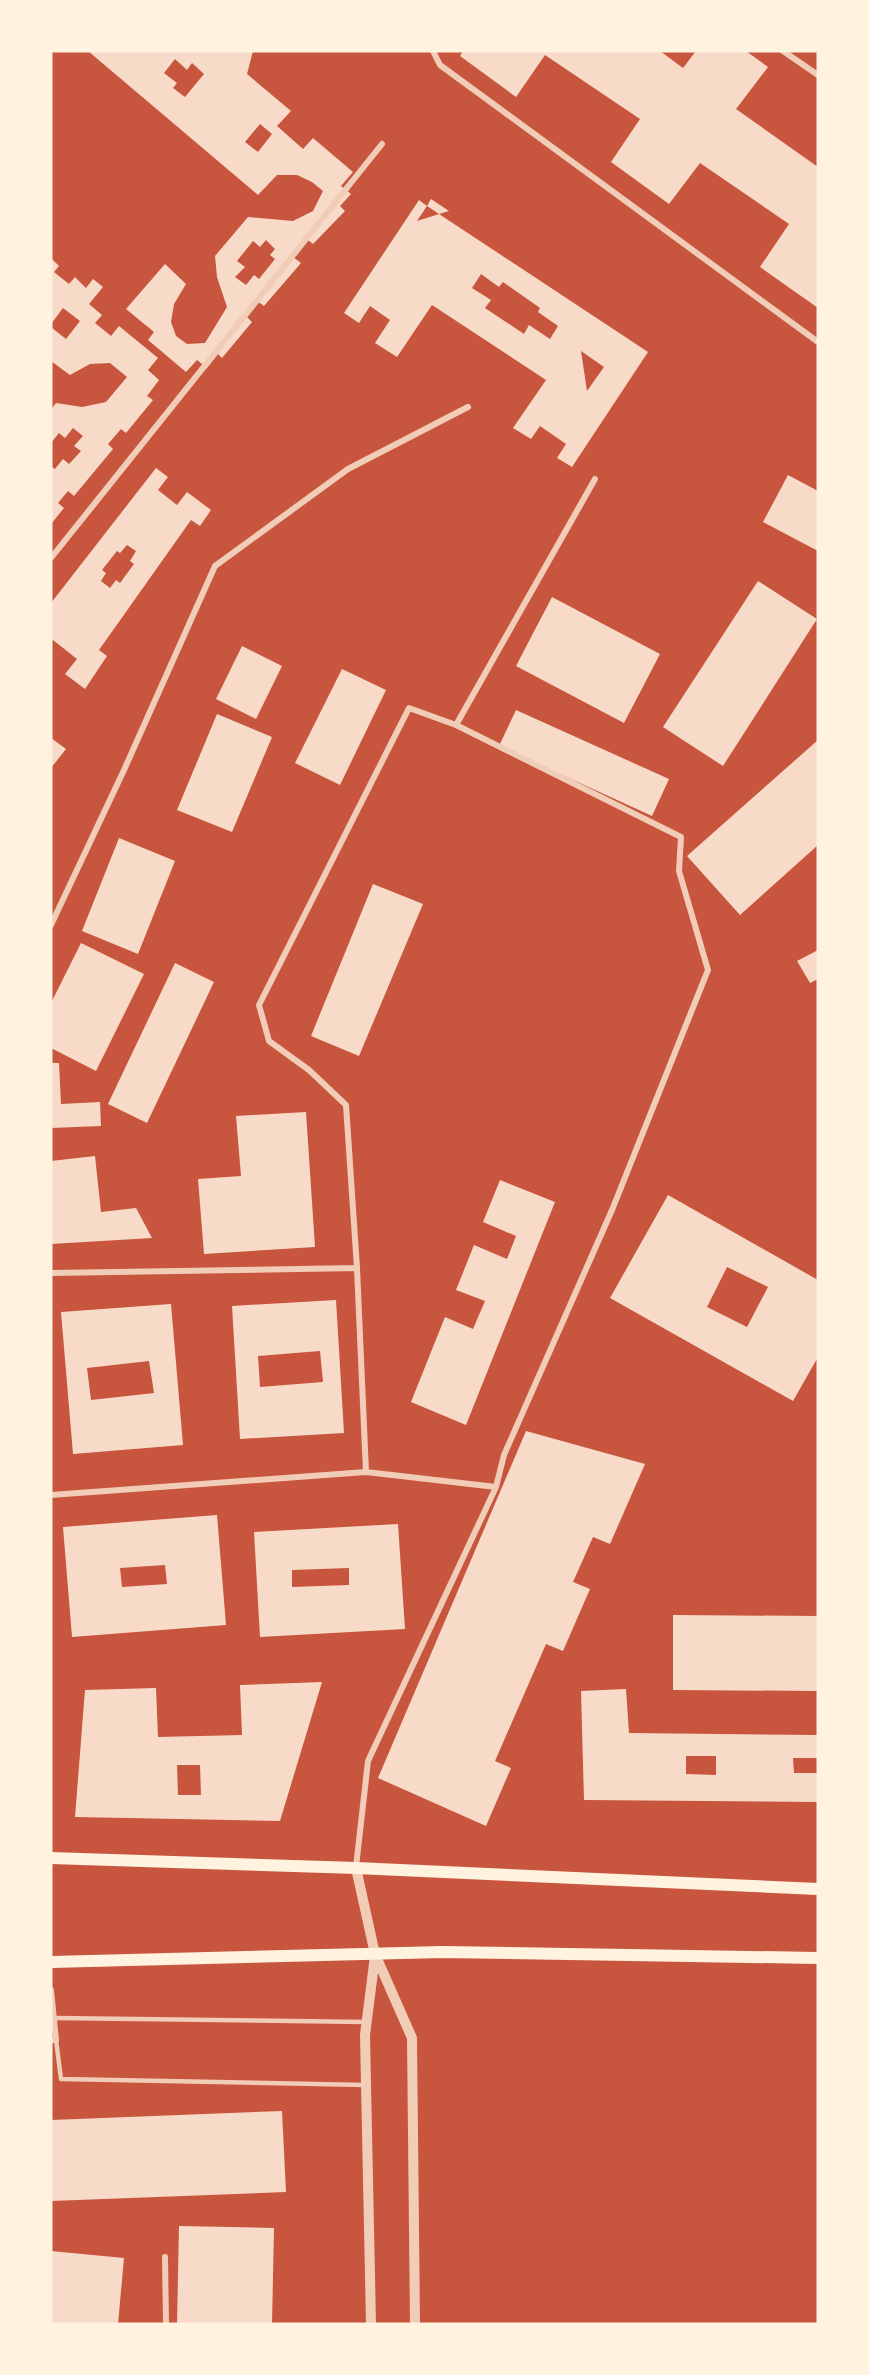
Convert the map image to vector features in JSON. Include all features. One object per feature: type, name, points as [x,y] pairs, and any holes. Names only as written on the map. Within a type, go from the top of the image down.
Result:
[{"type":"main road","points":[[51,1858],[356,1868],[818,1889]]},
{"type":"main road","points":[[51,1962],[442,1952],[818,1958]]},
{"type":"street","points":[[434,51],[440,65],[818,342]]},
{"type":"street","points":[[783,51],[818,75]]},
{"type":"street","points":[[51,558],[382,144]]},
{"type":"street","points":[[51,925],[124,770],[215,566],[348,469],[468,407]]},
{"type":"street","points":[[456,725],[595,479]]},
{"type":"street","points":[[366,1472],[357,1268],[346,1105],[309,1070],[269,1041],[259,1005],[409,708],[456,725],[681,837],[679,871],[708,970],[612,1210],[504,1455],[496,1486],[369,1761],[356,1868],[375,1954],[412,2038],[415,2324]]},
{"type":"street","points":[[51,1273],[357,1268]]},
{"type":"street","points":[[51,1495],[366,1472],[496,1486]]},
{"type":"street","points":[[371,2324],[364,2035],[375,1954]]},
{"type":"street","points":[[51,1990],[54,2040]]},
{"type":"street","points":[[165,2257],[166,2324]]},
{"type":"lane","points":[[54,2018],[366,2022]]},
{"type":"lane","points":[[54,2040],[61,2079],[366,2085]]},
{"type":"building","points":[[88,51],[253,51],[247,74],[291,111],[277,126],[303,149],[313,138],[353,172],[341,186],[351,194],[340,206],[345,211],[313,244],[308,240],[293,257],[301,263],[264,306],[257,301],[245,315],[252,322],[222,358],[218,354],[207,368],[197,360],[186,372],[148,340],[154,332],[126,309],[165,264],[186,284],[174,304],[171,322],[176,336],[187,344],[205,343],[227,307],[217,277],[215,256],[248,217],[293,221],[313,211],[323,191],[312,182],[297,175],[277,175],[258,195]],"holes":[[[175,59],[187,70],[192,63],[204,74],[185,97],[173,88],[177,83],[164,73]],[[260,124],[272,134],[258,152],[245,142]],[[266,240],[275,249],[270,255],[275,259],[259,279],[254,275],[246,285],[235,277],[245,267],[237,261],[253,241],[260,247]]]},
{"type":"building","points":[[463,51],[660,51],[683,68],[696,51],[746,51],[768,67],[736,109],[818,167],[818,308],[760,267],[789,224],[700,163],[669,204],[611,162],[640,119],[545,55],[516,97],[460,56]]},
{"type":"building","points":[[431,199],[449,211],[439,214],[427,206]]},
{"type":"building","points":[[419,200],[427,206],[417,221],[439,214],[648,352],[572,467],[557,458],[566,444],[540,426],[531,439],[513,428],[546,380],[432,305],[397,357],[375,343],[390,320],[370,306],[359,323],[344,313]],"holes":[[[481,274],[499,287],[503,282],[540,308],[538,312],[558,326],[550,339],[529,325],[524,334],[485,308],[491,300],[472,288]],[[581,351],[604,367],[587,391]]]},
{"type":"building","points":[[51,258],[59,266],[54,272],[69,284],[75,277],[86,288],[93,279],[103,287],[89,304],[102,315],[95,323],[111,336],[119,326],[158,358],[148,370],[159,380],[147,396],[153,400],[126,433],[121,429],[108,444],[113,449],[74,496],[68,491],[58,503],[64,508],[51,524],[51,466],[55,469],[63,459],[69,464],[81,451],[74,446],[83,436],[73,428],[65,438],[59,433],[51,443],[51,410],[56,403],[82,407],[106,402],[127,377],[110,363],[90,364],[70,375],[51,361],[51,327],[66,339],[80,321],[63,308],[51,324]]},
{"type":"building","points":[[156,468],[168,477],[158,490],[177,505],[187,492],[211,510],[200,526],[191,520],[99,650],[107,656],[85,689],[65,674],[77,659],[53,640],[51,643],[51,603]],"holes":[[[127,545],[136,551],[130,561],[134,564],[120,583],[116,580],[110,588],[101,581],[106,573],[102,570],[117,551],[120,553]]]},
{"type":"building","points":[[788,475],[818,491],[818,551],[763,522]]},
{"type":"building","points":[[758,581],[817,619],[723,766],[663,727]]},
{"type":"building","points":[[552,597],[660,654],[624,723],[516,666]]},
{"type":"building","points":[[242,646],[282,666],[256,719],[216,699]]},
{"type":"building","points":[[342,669],[386,690],[340,785],[295,763]]},
{"type":"building","points":[[516,710],[669,779],[652,816],[499,746]]},
{"type":"building","points":[[217,714],[272,737],[232,832],[177,810]]},
{"type":"building","points":[[51,738],[66,749],[51,768]]},
{"type":"building","points":[[818,740],[818,845],[740,915],[687,856]]},
{"type":"building","points":[[119,838],[175,861],[138,954],[82,931]]},
{"type":"building","points":[[373,884],[423,904],[359,1056],[311,1036]]},
{"type":"building","points":[[81,943],[144,974],[96,1071],[51,1048],[51,1003]]},
{"type":"building","points":[[818,950],[818,979],[810,983],[797,961]]},
{"type":"building","points":[[175,963],[214,982],[147,1123],[108,1104]]},
{"type":"building","points":[[51,1063],[59,1063],[61,1104],[100,1102],[101,1126],[51,1128]]},
{"type":"building","points":[[306,1112],[315,1247],[204,1254],[198,1179],[241,1176],[236,1116]]},
{"type":"building","points":[[95,1156],[101,1212],[136,1208],[152,1238],[51,1244],[51,1161]]},
{"type":"building","points":[[500,1180],[555,1202],[466,1425],[411,1402],[445,1317],[473,1329],[485,1301],[456,1290],[474,1245],[507,1259],[516,1236],[483,1222]]},
{"type":"building","points":[[668,1195],[818,1280],[818,1357],[793,1401],[610,1298]],"holes":[[[727,1267],[768,1287],[747,1327],[707,1307]]]},
{"type":"building","points":[[336,1300],[344,1433],[240,1439],[232,1306]],"holes":[[[320,1351],[323,1382],[260,1387],[258,1356]]]},
{"type":"building","points":[[171,1304],[183,1445],[73,1454],[61,1312]],"holes":[[[149,1361],[154,1393],[91,1400],[87,1368]]]},
{"type":"building","points":[[526,1431],[645,1464],[610,1544],[593,1537],[573,1582],[590,1589],[563,1651],[546,1644],[495,1761],[511,1768],[486,1826],[378,1778]]},
{"type":"building","points":[[217,1515],[226,1625],[72,1637],[63,1527]],"holes":[[[165,1565],[167,1584],[122,1587],[120,1568]]]},
{"type":"building","points":[[398,1524],[405,1629],[260,1637],[254,1532]],"holes":[[[349,1568],[349,1585],[292,1587],[292,1570]]]},
{"type":"building","points":[[673,1615],[818,1616],[818,1691],[673,1690]]},
{"type":"building","points":[[322,1682],[280,1821],[75,1817],[85,1690],[156,1688],[158,1737],[242,1735],[240,1685]],"holes":[[[177,1765],[200,1765],[201,1795],[178,1795]]]},
{"type":"building","points":[[626,1689],[629,1733],[818,1735],[818,1758],[793,1758],[794,1773],[818,1773],[818,1802],[584,1800],[581,1691]],"holes":[[[686,1756],[716,1756],[716,1775],[686,1774]]]},
{"type":"building","points":[[282,2111],[286,2192],[51,2201],[51,2120]]},
{"type":"building","points":[[179,2226],[274,2228],[272,2324],[177,2324]]},
{"type":"building","points":[[51,2251],[124,2258],[118,2324],[51,2324]]}]
